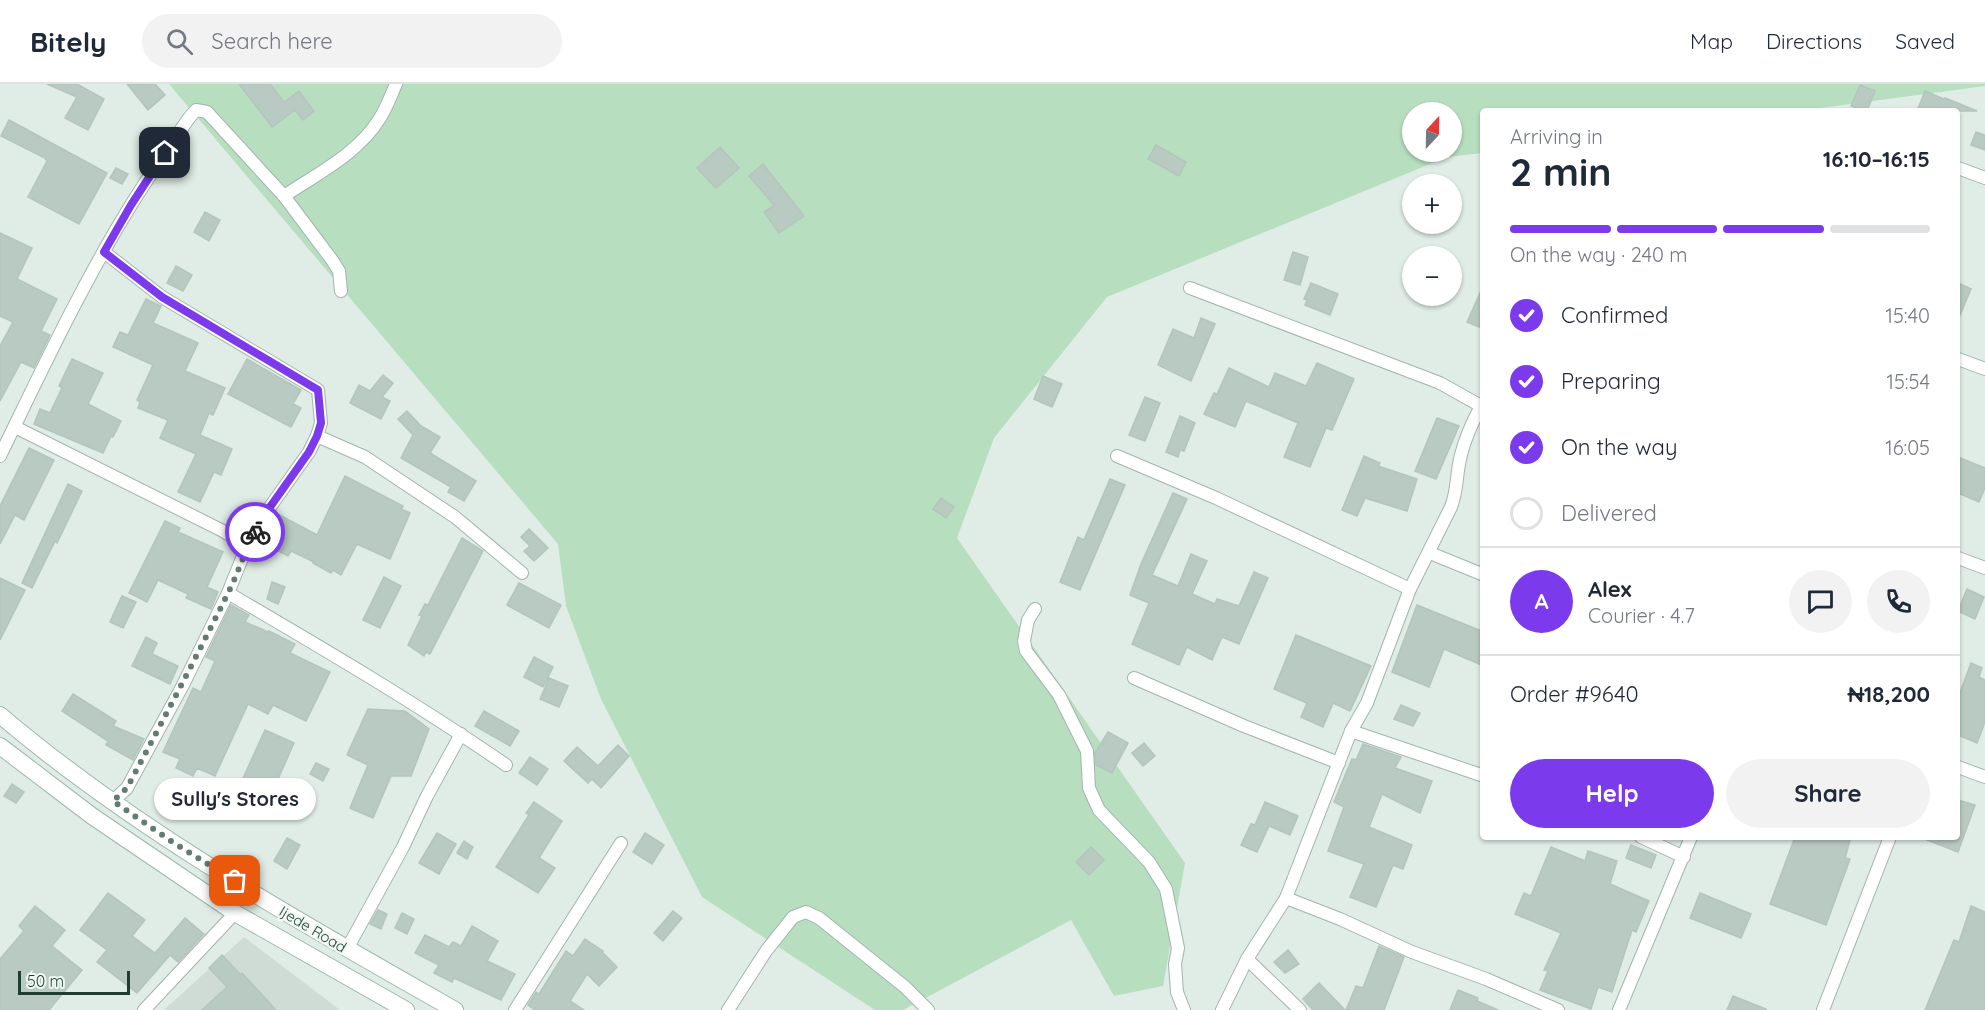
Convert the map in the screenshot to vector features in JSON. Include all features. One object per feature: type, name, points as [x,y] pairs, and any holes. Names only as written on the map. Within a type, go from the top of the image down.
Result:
[{"type":"main road","name":"Ijede Road","points":[[0,715],[32,742],[174,843],[346,949],[455,1010]]},
{"type":"main road","name":"Ijede Road","points":[[0,746],[92,816],[235,913],[406,1010]]},
{"type":"street","points":[[284,196],[342,157],[369,133],[380,119],[396,84]]},
{"type":"street","points":[[0,456],[4,436],[15,427],[60,334],[104,252],[131,205],[196,110],[207,112],[284,196],[339,271],[341,291]]},
{"type":"street","points":[[1960,169],[1985,178]]},
{"type":"street","points":[[104,252],[162,297],[318,390],[321,423],[309,452],[270,507],[247,546],[228,593],[183,685],[127,788],[113,801]]},
{"type":"street","points":[[1190,288],[1440,383],[1480,402]]},
{"type":"street","points":[[1960,360],[1985,369]]},
{"type":"street","points":[[1222,1010],[1247,959],[1286,898],[1351,730],[1367,703],[1410,589],[1430,553],[1455,496],[1455,482],[1461,455],[1480,408]]},
{"type":"street","points":[[15,427],[223,531],[247,546]]},
{"type":"street","points":[[317,436],[365,457],[455,517],[522,573]]},
{"type":"street","points":[[1117,456],[1216,498],[1410,589]]},
{"type":"street","points":[[1430,553],[1480,573]]},
{"type":"street","points":[[1960,559],[1985,568]]},
{"type":"street","points":[[228,593],[461,734],[506,765]]},
{"type":"street","points":[[1035,609],[1028,620],[1024,641],[1026,651],[1059,695],[1087,751],[1089,788],[1099,810],[1149,862],[1166,889],[1178,948],[1175,964],[1177,992],[1184,1010]]},
{"type":"street","points":[[1134,678],[1244,726],[1340,763]]},
{"type":"street","points":[[1351,730],[1480,775]]},
{"type":"street","points":[[346,949],[404,847],[427,796],[461,734]]},
{"type":"street","points":[[1960,768],[1985,777]]},
{"type":"street","points":[[1647,840],[1684,857]]},
{"type":"street","points":[[1619,1010],[1690,840]]},
{"type":"street","points":[[1823,1010],[1889,840]]},
{"type":"street","points":[[515,1010],[621,843]]},
{"type":"street","points":[[1286,898],[1340,919],[1412,952],[1486,979],[1558,1010]]},
{"type":"street","points":[[728,1010],[766,951],[793,917],[806,912],[819,918],[905,987],[928,1010]]},
{"type":"street","points":[[144,1010],[235,913]]},
{"type":"street","points":[[1247,959],[1300,1010]]},
{"type":"shaded area","points":[[244,937],[340,1010],[164,1010]]},
{"type":"green space","points":[[169,84],[1985,84],[1985,86],[1820,108],[1480,108],[1480,153],[1462,155],[1462,102],[1402,102],[1402,162],[1435,162],[1107,297],[994,438],[957,538],[1185,863],[1163,986],[1114,996],[1071,920],[903,1010],[875,1010],[702,897],[601,699],[566,606],[558,544]]},
{"type":"building","points":[[47,84],[77,84],[104,99],[88,130],[65,118],[77,97]]},
{"type":"building","points":[[127,84],[155,84],[165,95],[148,110]]},
{"type":"building","points":[[239,84],[270,84],[284,102],[299,91],[314,111],[303,120],[295,110],[272,127]]},
{"type":"building","points":[[1860,85],[1875,91],[1868,108],[1851,106]]},
{"type":"building","points":[[1925,91],[1977,111],[1960,111],[1960,108],[1918,108]]},
{"type":"building","points":[[9,120],[107,173],[79,224],[28,197],[47,161],[1,136]]},
{"type":"building","points":[[1976,132],[1985,135],[1985,150],[1971,145]]},
{"type":"building","points":[[1156,145],[1186,162],[1179,176],[1148,159]]},
{"type":"building","points":[[720,147],[739,168],[716,188],[697,168]]},
{"type":"building","points":[[763,164],[804,216],[779,233],[764,212],[774,205],[749,176]]},
{"type":"building","points":[[116,168],[128,174],[122,184],[110,178]]},
{"type":"building","points":[[205,212],[220,220],[209,241],[194,232]]},
{"type":"building","points":[[0,233],[32,248],[17,279],[57,299],[41,331],[50,335],[34,368],[21,362],[0,401],[0,346],[13,322],[0,316]]},
{"type":"building","points":[[1293,252],[1308,257],[1300,285],[1284,280]]},
{"type":"building","points":[[176,266],[192,275],[183,291],[167,283]]},
{"type":"building","points":[[1311,283],[1338,294],[1330,315],[1305,305],[1307,300],[1304,299]]},
{"type":"building","points":[[1960,284],[1971,289],[1960,315]]},
{"type":"building","points":[[1480,293],[1480,327],[1467,322]]},
{"type":"building","points":[[146,299],[161,306],[153,323],[198,343],[185,371],[225,388],[213,415],[209,413],[200,435],[232,449],[221,475],[214,472],[200,502],[178,492],[196,454],[160,438],[168,420],[138,408],[140,402],[137,400],[153,365],[113,347],[120,332],[128,335]]},
{"type":"building","points":[[1201,318],[1215,324],[1191,381],[1158,365],[1173,329],[1194,338]]},
{"type":"building","points":[[72,359],[103,373],[88,404],[121,421],[103,453],[34,424],[40,409],[50,413],[62,388],[59,386]]},
{"type":"building","points":[[247,359],[301,390],[293,404],[301,408],[291,427],[228,394]]},
{"type":"building","points":[[1317,363],[1354,379],[1332,430],[1326,428],[1310,467],[1284,457],[1298,423],[1246,401],[1235,427],[1204,414],[1214,393],[1217,394],[1229,368],[1269,387],[1275,373],[1306,386]]},
{"type":"building","points":[[383,375],[393,383],[382,397],[390,401],[381,419],[350,403],[359,385],[370,391]]},
{"type":"building","points":[[1043,376],[1062,384],[1052,407],[1034,399]]},
{"type":"building","points":[[1145,397],[1160,403],[1145,441],[1129,435]]},
{"type":"building","points":[[407,411],[421,426],[440,437],[430,453],[476,481],[464,501],[448,492],[451,487],[401,458],[413,435],[398,419]]},
{"type":"building","points":[[1180,416],[1195,423],[1184,451],[1180,450],[1178,457],[1166,452]]},
{"type":"building","points":[[1437,418],[1459,426],[1436,479],[1415,471]]},
{"type":"building","points":[[29,448],[54,460],[24,520],[15,515],[0,544],[0,506]]},
{"type":"building","points":[[1364,456],[1380,463],[1378,466],[1417,479],[1407,511],[1365,498],[1357,516],[1342,510]]},
{"type":"building","points":[[1960,458],[1985,468],[1985,488],[1979,502],[1960,494]]},
{"type":"building","points":[[345,476],[403,506],[401,509],[410,513],[390,559],[357,544],[341,575],[333,570],[331,573],[291,551],[288,556],[263,543],[278,514],[317,535]]},
{"type":"building","points":[[1110,479],[1125,485],[1080,590],[1060,582],[1078,537],[1084,540]]},
{"type":"building","points":[[68,484],[82,491],[32,588],[22,583]]},
{"type":"building","points":[[1173,493],[1187,499],[1152,575],[1178,586],[1191,554],[1207,561],[1192,594],[1215,604],[1217,599],[1239,606],[1254,572],[1268,578],[1239,644],[1222,637],[1212,660],[1187,647],[1179,665],[1132,644],[1149,603],[1130,595],[1141,564]]},
{"type":"building","points":[[941,498],[954,507],[946,518],[933,509]]},
{"type":"building","points":[[165,521],[180,528],[178,532],[223,552],[207,587],[218,592],[211,609],[186,598],[188,594],[158,580],[147,602],[129,593]]},
{"type":"building","points":[[529,529],[548,548],[534,561],[524,551],[530,546],[521,537]]},
{"type":"building","points":[[462,538],[483,551],[430,654],[426,652],[424,656],[408,645],[422,616],[419,615],[425,604],[428,605]]},
{"type":"building","points":[[384,577],[401,586],[380,628],[363,620]]},
{"type":"building","points":[[0,578],[25,590],[0,640]]},
{"type":"building","points":[[272,582],[285,587],[278,604],[267,599]]},
{"type":"building","points":[[519,583],[561,605],[549,628],[507,605]]},
{"type":"building","points":[[1967,589],[1984,597],[1975,619],[1960,612]]},
{"type":"building","points":[[122,596],[136,602],[123,628],[110,622]]},
{"type":"building","points":[[231,605],[249,615],[245,622],[295,644],[290,653],[330,672],[306,721],[273,705],[268,714],[248,704],[215,776],[197,768],[193,776],[176,768],[180,759],[163,752],[193,688],[201,692],[215,661],[206,657]]},
{"type":"building","points":[[1417,605],[1480,630],[1480,664],[1444,649],[1429,687],[1392,672]]},
{"type":"building","points":[[1296,635],[1371,666],[1350,711],[1333,703],[1323,727],[1301,717],[1307,703],[1274,689]]},
{"type":"building","points":[[146,637],[157,643],[152,654],[178,666],[170,684],[132,666]]},
{"type":"building","points":[[534,657],[553,667],[543,687],[524,677]]},
{"type":"building","points":[[1971,663],[1982,668],[1979,677],[1985,680],[1985,722],[1977,743],[1960,736],[1960,693]]},
{"type":"building","points":[[549,678],[568,686],[559,707],[540,699]]},
{"type":"building","points":[[73,694],[116,721],[113,726],[144,739],[133,760],[106,745],[108,741],[62,711]]},
{"type":"building","points":[[1401,705],[1420,713],[1413,726],[1394,719]]},
{"type":"building","points":[[368,709],[405,711],[429,729],[411,776],[391,776],[373,818],[350,808],[368,765],[347,755]]},
{"type":"building","points":[[484,711],[519,731],[510,746],[475,726]]},
{"type":"building","points":[[265,730],[294,743],[263,813],[233,800]]},
{"type":"building","points":[[1108,732],[1128,743],[1112,773],[1096,765],[1095,753]]},
{"type":"building","points":[[1144,743],[1155,756],[1143,766],[1132,753]]},
{"type":"building","points":[[1363,744],[1401,757],[1395,768],[1432,781],[1420,813],[1382,794],[1369,827],[1412,845],[1403,869],[1393,865],[1376,907],[1350,897],[1364,864],[1328,851],[1344,807],[1334,802],[1352,759],[1356,760]]},
{"type":"building","points":[[618,745],[629,756],[601,788],[592,779],[588,783],[564,761],[577,747],[598,766]]},
{"type":"building","points":[[530,757],[548,769],[537,785],[519,773]]},
{"type":"building","points":[[316,763],[329,769],[323,781],[310,774]]},
{"type":"building","points":[[12,784],[24,792],[16,803],[4,796]]},
{"type":"building","points":[[1960,801],[1975,805],[1958,852],[1927,840],[1960,840]]},
{"type":"building","points":[[534,802],[562,821],[539,858],[555,868],[538,893],[496,867],[529,815],[526,813]]},
{"type":"building","points":[[1265,802],[1298,816],[1290,835],[1269,826],[1257,852],[1241,845],[1251,824],[1255,825]]},
{"type":"building","points":[[437,833],[456,844],[439,874],[419,863]]},
{"type":"building","points":[[645,833],[664,845],[652,864],[633,852]]},
{"type":"building","points":[[287,838],[300,845],[287,869],[274,861]]},
{"type":"building","points":[[1794,840],[1850,840],[1845,858],[1850,859],[1826,925],[1770,904]]},
{"type":"building","points":[[464,841],[473,847],[467,859],[457,853]]},
{"type":"building","points":[[1631,845],[1656,855],[1651,868],[1626,858]]},
{"type":"building","points":[[1091,847],[1104,860],[1089,875],[1076,862]]},
{"type":"building","points":[[1551,847],[1585,861],[1588,851],[1617,861],[1610,884],[1649,901],[1636,932],[1632,930],[1612,992],[1598,987],[1591,1009],[1540,990],[1548,971],[1544,970],[1561,933],[1515,914],[1524,893],[1531,896]]},
{"type":"building","points":[[108,893],[145,920],[132,936],[155,953],[185,918],[204,934],[178,962],[170,955],[137,993],[97,962],[107,950],[80,930]]},
{"type":"building","points":[[1700,893],[1751,914],[1741,938],[1690,918]]},
{"type":"building","points":[[35,906],[65,930],[52,946],[82,970],[49,1010],[0,1010],[0,959],[24,931],[19,926]]},
{"type":"building","points":[[1971,906],[1985,912],[1985,1010],[1925,1010],[1954,940],[1959,942]]},
{"type":"building","points":[[378,910],[387,914],[381,929],[370,924]]},
{"type":"building","points":[[673,911],[682,918],[663,941],[654,933]]},
{"type":"building","points":[[402,913],[414,919],[407,934],[395,928]]},
{"type":"building","points":[[472,926],[498,941],[487,961],[515,974],[501,1000],[454,978],[452,982],[434,973],[439,965],[415,953],[425,935],[449,947],[453,942],[461,946]]},
{"type":"building","points":[[585,939],[603,951],[617,967],[599,986],[587,974],[570,1001],[584,1010],[535,1010],[528,1005],[536,992],[539,994],[566,951],[573,956]]},
{"type":"building","points":[[1379,946],[1404,957],[1384,1010],[1346,1010],[1356,986],[1363,988]]},
{"type":"building","points":[[1288,950],[1299,964],[1285,973],[1274,962]]},
{"type":"building","points":[[222,955],[276,1010],[202,1010],[227,987],[209,968]]},
{"type":"building","points":[[1319,983],[1345,1010],[1313,1010],[1303,999]]},
{"type":"building","points":[[1458,990],[1478,998],[1477,1001],[1498,1010],[1450,1010]]},
{"type":"building","points":[[1733,996],[1766,1009],[1766,1010],[1727,1010]]},
{"type":"way so far","points":[[235,881],[113,801],[127,788],[183,685],[255,532]]},
{"type":"place","name":"Sully's Stores","points":[[235,881]]},
{"type":"route","points":[[165,153],[104,252],[162,297],[318,390],[321,423],[317,436],[309,452],[255,532]]}]
